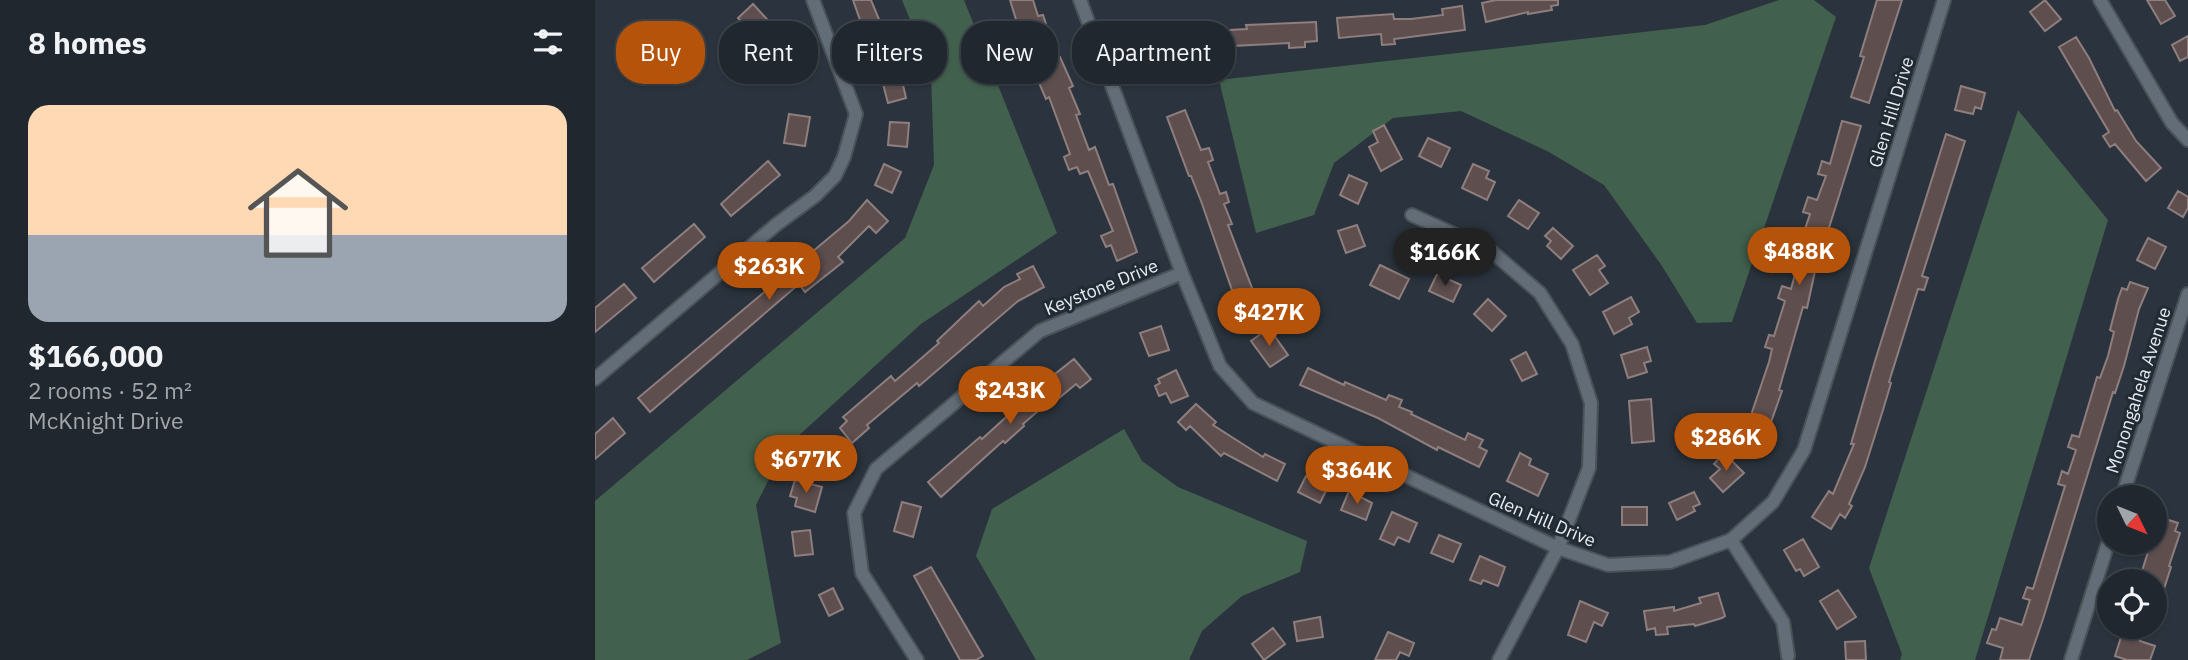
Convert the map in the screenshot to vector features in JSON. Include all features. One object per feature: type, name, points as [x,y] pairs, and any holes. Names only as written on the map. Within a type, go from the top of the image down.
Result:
[{"type":"street","points":[[595,379],[777,224],[815,196],[835,176],[844,157],[856,114],[813,0]]},
{"type":"street","name":"Glen Hill Drive","points":[[1080,0],[1182,274],[1220,366],[1253,403],[1557,548],[1608,565],[1670,562],[1731,540],[1773,502],[1804,450],[1944,0]]},
{"type":"street","points":[[2100,0],[2172,123],[2188,140]]},
{"type":"street","points":[[1412,215],[1491,251],[1540,293],[1572,344],[1591,402],[1589,468],[1557,548],[1499,660]]},
{"type":"street","name":"Keystone Drive","points":[[918,660],[862,573],[854,513],[876,469],[1041,331],[1182,274]]},
{"type":"street","name":"Monongahela Avenue","points":[[2126,485],[2188,294]]},
{"type":"street","points":[[1731,540],[1783,622],[1788,656]]},
{"type":"street","points":[[2071,660],[2104,555]]},
{"type":"green space","points":[[902,0],[964,0],[972,21],[961,21],[961,84],[998,84],[1057,233],[921,324],[784,449],[756,505],[781,643],[747,660],[595,660],[595,501],[905,238],[934,165],[931,84],[947,84],[947,21],[911,21]]},
{"type":"green space","points":[[1779,0],[1814,0],[1836,17],[1732,322],[1697,323],[1662,266],[1604,185],[1549,152],[1461,111],[1393,118],[1334,163],[1314,215],[1256,233],[1220,84],[1235,84],[1235,78],[1705,25]]},
{"type":"green space","points":[[2018,110],[2108,220],[1975,660],[1900,660],[1902,654],[1869,568]]},
{"type":"green space","points":[[1124,429],[1142,461],[1178,487],[1307,541],[1300,572],[1242,596],[1202,631],[1189,660],[1036,660],[976,556],[992,509]]},
{"type":"building","points":[[853,0],[871,0],[880,21],[860,21]]},
{"type":"building","points":[[1010,0],[1033,0],[1038,16],[1043,15],[1045,21],[1016,21]]},
{"type":"building","points":[[1496,0],[1558,0],[1558,5],[1551,6],[1552,10],[1528,12],[1486,22],[1482,3]]},
{"type":"building","points":[[1877,0],[1902,0],[1869,103],[1851,97],[1864,57],[1860,56]]},
{"type":"building","points":[[2045,0],[2061,19],[2045,31],[2030,12]]},
{"type":"building","points":[[2147,0],[2165,0],[2175,16],[2161,24]]},
{"type":"building","points":[[753,4],[769,21],[741,21],[738,18]]},
{"type":"building","points":[[1462,6],[1465,30],[1394,39],[1395,44],[1382,45],[1381,34],[1339,38],[1337,18],[1393,14],[1394,19],[1411,19],[1443,15],[1442,9]]},
{"type":"building","points":[[1316,22],[1317,41],[1305,42],[1305,47],[1289,48],[1289,43],[1235,46],[1235,30],[1247,29],[1246,25]]},
{"type":"building","points":[[2188,36],[2188,57],[2180,61],[2172,45]]},
{"type":"building","points":[[2076,37],[2115,111],[2117,110],[2136,141],[2161,168],[2146,181],[2115,144],[2110,147],[2103,136],[2109,132],[2059,47]]},
{"type":"building","points":[[1060,57],[1073,86],[1069,88],[1080,114],[1076,115],[1089,150],[1095,147],[1109,185],[1113,184],[1137,252],[1117,261],[1111,245],[1106,247],[1101,236],[1113,231],[1088,171],[1080,174],[1077,167],[1069,170],[1064,157],[1070,154],[1049,97],[1046,99],[1040,84],[1058,84]]},
{"type":"building","points":[[883,84],[903,84],[906,98],[888,103]]},
{"type":"building","points":[[1961,86],[1985,93],[1981,109],[1975,107],[1973,114],[1955,110]]},
{"type":"building","points":[[1185,110],[1201,150],[1209,148],[1213,160],[1208,162],[1220,194],[1226,192],[1229,202],[1224,204],[1232,224],[1228,225],[1260,309],[1241,316],[1201,201],[1167,117]]},
{"type":"building","points":[[789,114],[810,117],[805,146],[784,143]]},
{"type":"building","points":[[1842,121],[1861,126],[1822,250],[1821,263],[1817,262],[1807,308],[1803,307],[1779,390],[1782,391],[1760,453],[1738,444],[1743,433],[1736,430],[1740,418],[1749,421],[1772,349],[1765,347],[1769,335],[1774,336],[1785,301],[1778,298],[1782,286],[1791,289],[1800,256],[1793,255],[1796,243],[1800,244],[1810,214],[1803,212],[1808,197],[1817,200],[1826,176],[1818,174],[1822,161],[1830,164]]},
{"type":"building","points":[[890,122],[909,123],[907,147],[888,145]]},
{"type":"building","points":[[1384,125],[1402,159],[1381,171],[1369,147],[1378,142],[1373,131]]},
{"type":"building","points":[[1946,134],[1965,141],[1922,276],[1928,278],[1924,290],[1918,289],[1865,467],[1849,504],[1852,506],[1845,518],[1840,514],[1831,529],[1812,517],[1829,491],[1833,494],[1854,444],[1851,444],[1875,361]]},
{"type":"building","points":[[1428,138],[1450,148],[1441,167],[1419,156]]},
{"type":"building","points":[[768,161],[780,175],[731,216],[721,204]]},
{"type":"building","points":[[884,164],[901,172],[892,193],[875,185]]},
{"type":"building","points":[[1473,164],[1489,171],[1486,178],[1495,182],[1487,200],[1462,188]]},
{"type":"building","points":[[1349,175],[1367,183],[1358,204],[1340,195]]},
{"type":"building","points":[[2178,191],[2188,197],[2188,208],[2183,217],[2168,208]]},
{"type":"building","points":[[867,200],[888,221],[876,233],[869,226],[838,257],[843,262],[805,292],[799,284],[650,412],[638,398],[849,221]]},
{"type":"building","points":[[1519,200],[1539,213],[1528,229],[1508,216]]},
{"type":"building","points":[[694,224],[705,237],[654,282],[642,268]]},
{"type":"building","points":[[1357,225],[1365,246],[1346,253],[1338,231]]},
{"type":"building","points":[[1553,228],[1573,246],[1561,259],[1547,246],[1551,241],[1545,236]]},
{"type":"building","points":[[2148,238],[2166,247],[2155,269],[2137,260]]},
{"type":"building","points":[[1597,255],[1605,266],[1599,270],[1608,283],[1590,295],[1573,270]]},
{"type":"building","points":[[1380,265],[1409,279],[1399,299],[1370,285]]},
{"type":"building","points":[[1033,266],[1044,287],[1018,301],[919,386],[917,383],[867,425],[869,428],[852,443],[840,428],[847,421],[843,417],[891,376],[895,381],[939,343],[937,341],[979,301],[983,306],[1004,287],[1020,279],[1017,274]]},
{"type":"building","points":[[1437,274],[1461,285],[1453,302],[1429,291]]},
{"type":"building","points":[[2130,282],[2148,288],[2139,309],[2124,366],[2115,393],[2113,392],[2029,660],[2000,660],[2003,648],[1987,643],[2000,618],[2022,625],[2030,600],[2023,598],[2027,587],[2033,589],[2065,486],[2058,484],[2062,471],[2068,474],[2076,450],[2068,447],[2072,435],[2079,437],[2097,377],[2100,378],[2108,356],[2114,332],[2110,330],[2118,299],[2122,288],[2127,290]]},
{"type":"building","points":[[624,284],[636,298],[595,332],[595,308]]},
{"type":"building","points":[[1631,297],[1639,312],[1629,318],[1632,324],[1614,334],[1603,312]]},
{"type":"building","points":[[1488,299],[1506,316],[1492,331],[1474,314]]},
{"type":"building","points":[[1161,326],[1169,350],[1149,356],[1140,333]]},
{"type":"building","points":[[1269,328],[1288,355],[1270,367],[1251,341]]},
{"type":"building","points":[[1647,347],[1651,361],[1644,363],[1647,372],[1628,378],[1621,355]]},
{"type":"building","points":[[1526,352],[1537,374],[1522,381],[1511,360]]},
{"type":"building","points":[[1074,359],[1091,379],[1080,388],[1076,384],[1047,408],[1045,405],[941,497],[928,482]]},
{"type":"building","points":[[1308,368],[1386,400],[1389,395],[1402,400],[1399,407],[1465,440],[1468,433],[1483,440],[1479,447],[1487,451],[1479,467],[1438,447],[1437,450],[1378,418],[1300,385]]},
{"type":"building","points":[[1176,370],[1188,396],[1171,403],[1166,393],[1159,396],[1155,386],[1160,383],[1158,379]]},
{"type":"building","points":[[1651,399],[1654,441],[1632,443],[1629,401]]},
{"type":"building","points":[[1196,404],[1216,422],[1213,425],[1263,457],[1265,454],[1285,464],[1277,481],[1224,453],[1221,456],[1190,426],[1186,430],[1178,422]]},
{"type":"building","points":[[613,418],[625,433],[595,459],[595,434]]},
{"type":"building","points":[[824,440],[840,452],[824,474],[808,462]]},
{"type":"building","points":[[1520,453],[1531,459],[1529,465],[1548,474],[1538,496],[1507,481]]},
{"type":"building","points":[[1724,453],[1744,473],[1723,492],[1710,478],[1720,469],[1714,464]]},
{"type":"building","points":[[1306,476],[1328,487],[1320,503],[1298,492]]},
{"type":"building","points":[[795,480],[822,487],[815,512],[795,506],[797,498],[790,496]]},
{"type":"building","points":[[1349,491],[1372,503],[1366,520],[1341,510]]},
{"type":"building","points":[[1694,492],[1700,504],[1693,507],[1695,511],[1677,520],[1669,503]]},
{"type":"building","points":[[902,502],[921,507],[913,537],[894,531]]},
{"type":"building","points":[[1622,507],[1647,507],[1647,525],[1622,525]]},
{"type":"building","points":[[1392,512],[1417,523],[1409,542],[1398,537],[1394,545],[1380,539]]},
{"type":"building","points":[[2167,520],[2178,523],[2175,531],[2180,533],[2167,580],[2167,569],[2143,569],[2147,555],[2167,555]]},
{"type":"building","points":[[810,530],[813,554],[795,556],[792,532]]},
{"type":"building","points":[[1439,535],[1461,544],[1453,562],[1431,553]]},
{"type":"building","points":[[1803,539],[1819,567],[1804,576],[1800,569],[1796,571],[1784,550]]},
{"type":"building","points":[[1480,556],[1505,567],[1498,586],[1483,580],[1481,584],[1470,580]]},
{"type":"building","points":[[931,567],[983,656],[976,660],[960,660],[914,576]]},
{"type":"building","points":[[833,588],[843,609],[829,616],[819,595]]},
{"type":"building","points":[[1838,590],[1856,617],[1837,629],[1820,601]]},
{"type":"building","points":[[1718,593],[1725,616],[1722,618],[1695,626],[1667,627],[1668,634],[1656,635],[1655,628],[1647,630],[1644,611],[1674,607],[1674,611],[1701,603],[1699,598]]},
{"type":"building","points":[[1580,601],[1608,613],[1602,626],[1594,622],[1586,642],[1568,635]]},
{"type":"building","points":[[1320,617],[1323,637],[1297,641],[1294,622]]},
{"type":"building","points":[[1273,628],[1285,644],[1264,660],[1252,644]]},
{"type":"building","points":[[1388,632],[1414,643],[1409,656],[1400,652],[1396,660],[1375,660]]},
{"type":"building","points":[[2120,639],[2140,639],[2155,646],[2150,660],[2127,660],[2115,656]]},
{"type":"building","points":[[1865,641],[1866,660],[1846,660],[1845,642]]}]
